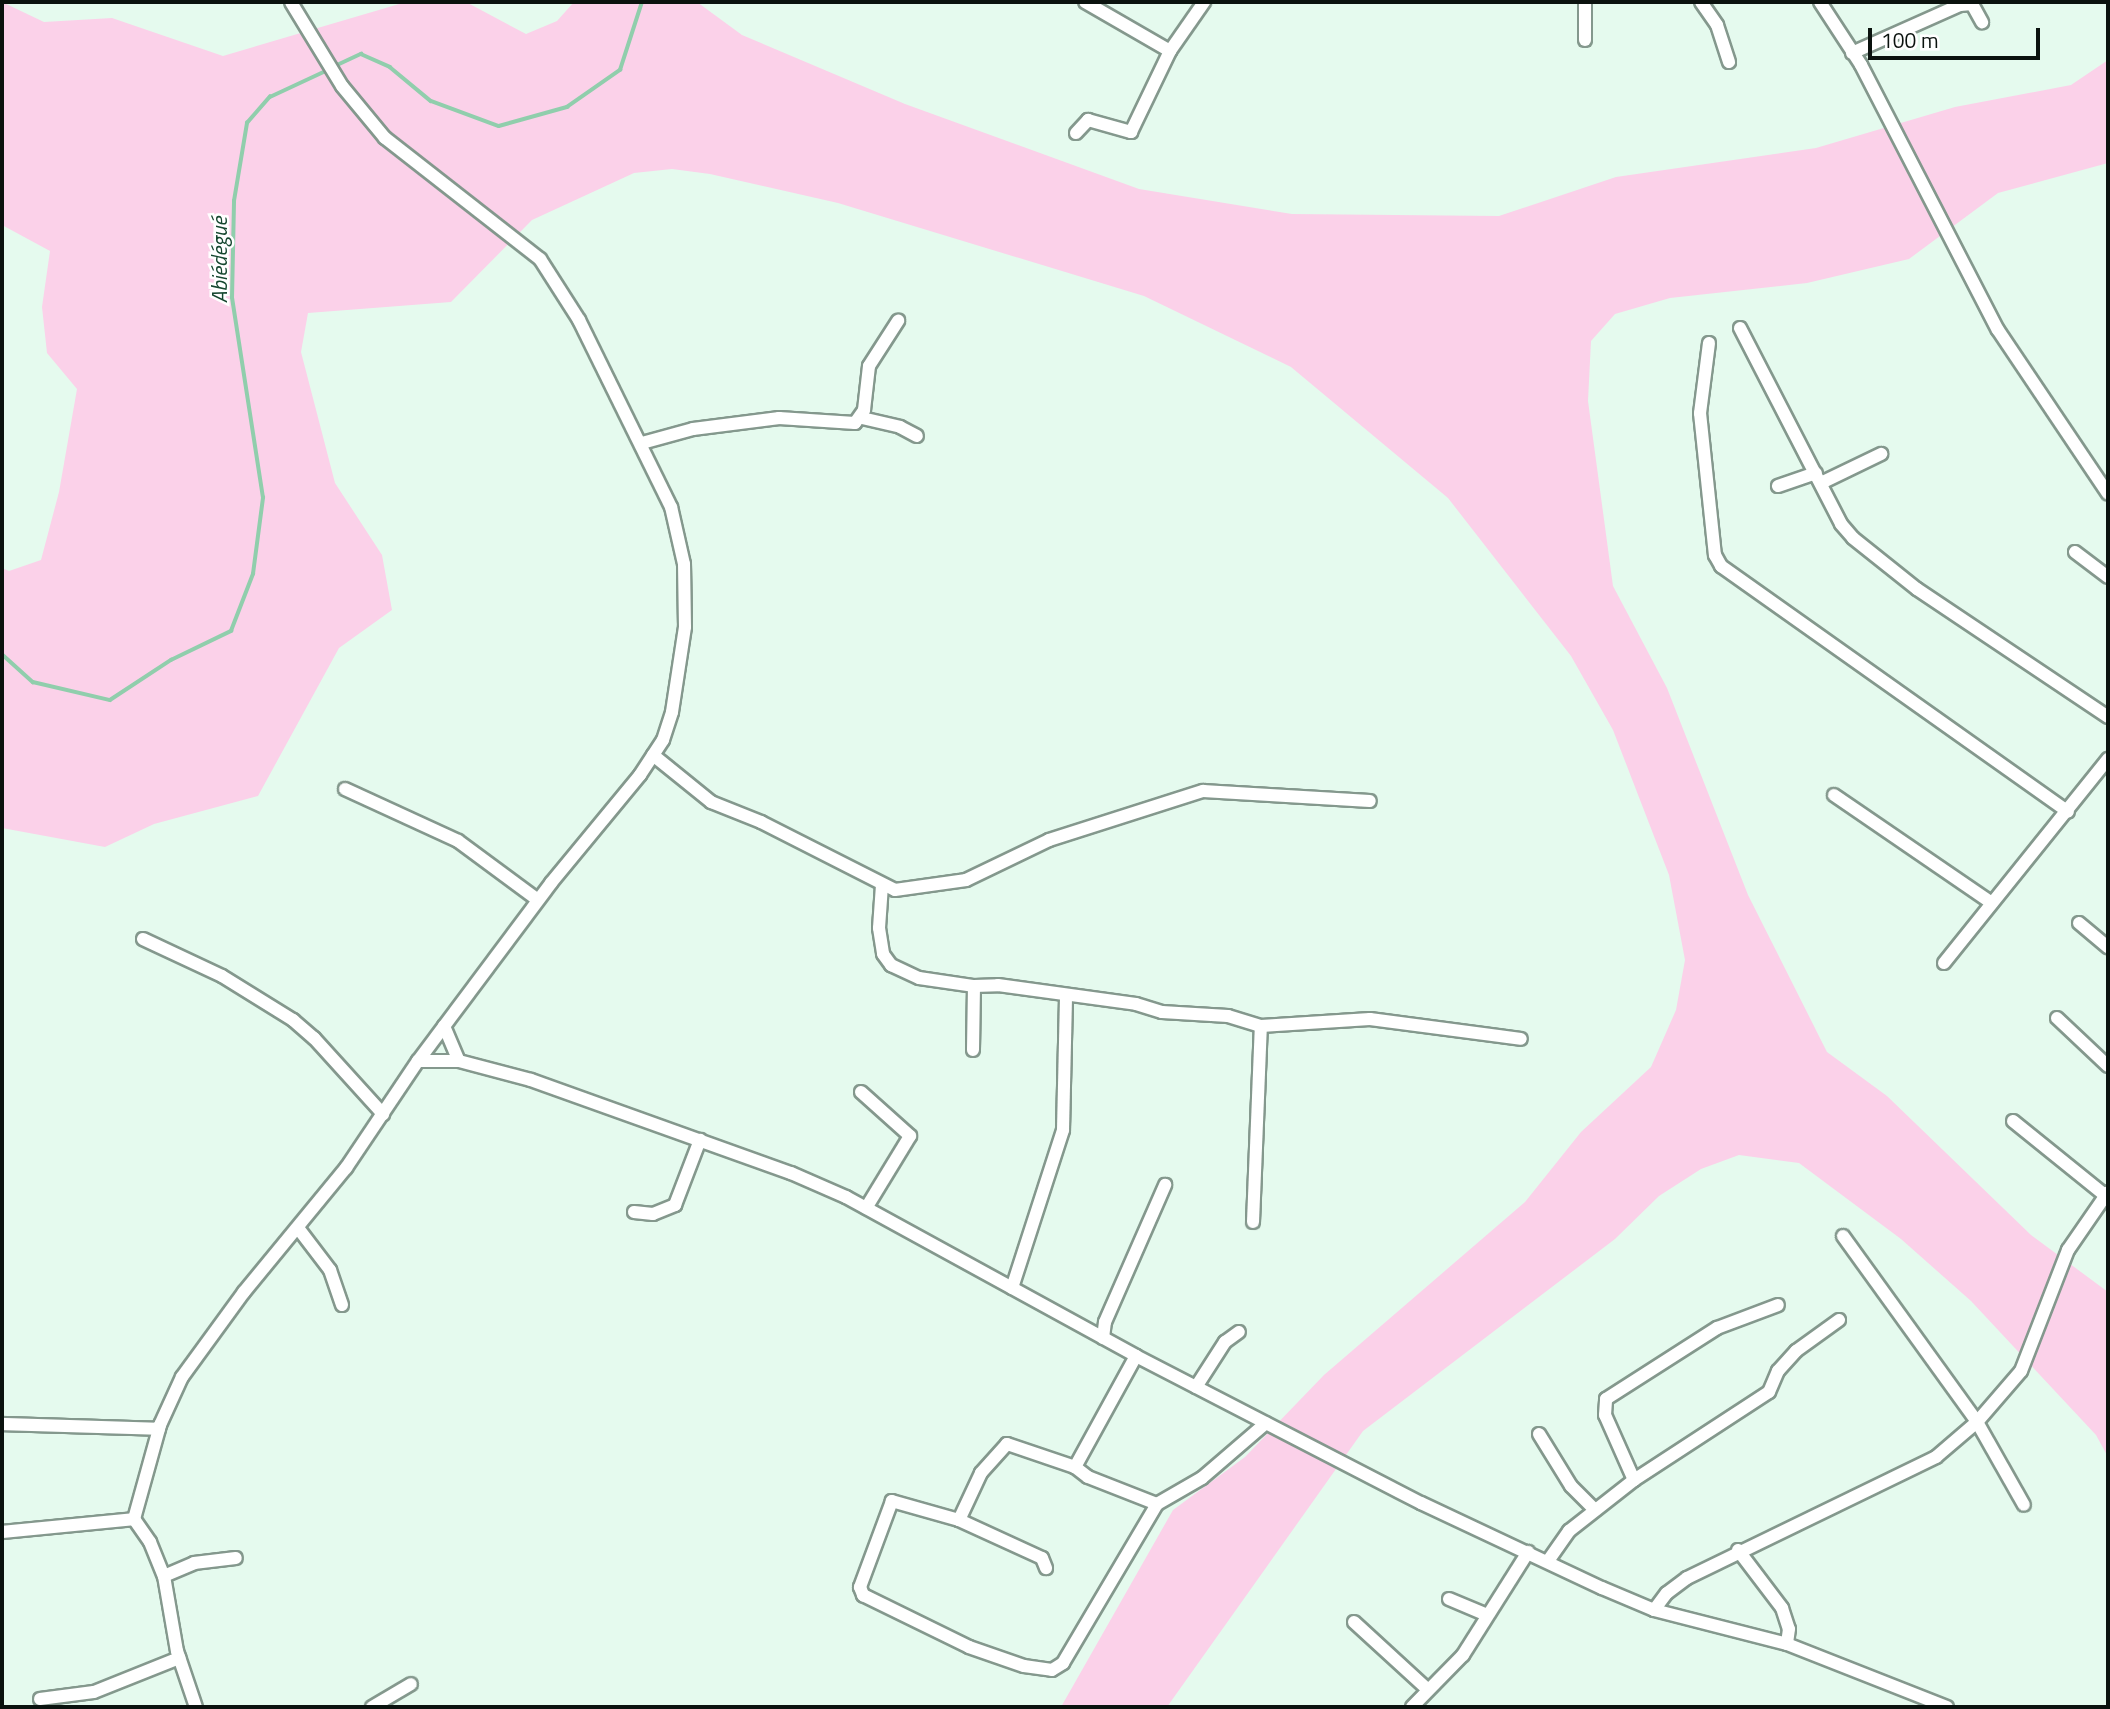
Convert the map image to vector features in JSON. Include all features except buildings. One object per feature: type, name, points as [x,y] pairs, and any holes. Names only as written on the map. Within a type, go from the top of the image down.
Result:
[{"type":"street","points":[[134,1519],[159,1429],[182,1377],[215,1328],[298,1227],[538,900],[653,755],[672,712],[685,627],[684,564],[671,507],[642,443],[579,320],[540,259],[419,169],[385,138],[342,86],[291,2]]},
{"type":"street","points":[[1085,2],[1170,51]]},
{"type":"street","points":[[1076,133],[1088,120],[1130,132],[1170,51],[1205,2]]},
{"type":"street","points":[[1584,40],[1585,2]]},
{"type":"street","points":[[1701,2],[1717,25],[1729,62]]},
{"type":"street","points":[[1820,2],[1852,53],[1998,330],[2108,494]]},
{"type":"street","points":[[1852,53],[1960,5],[1972,4],[1982,22]]},
{"type":"street","points":[[862,418],[869,366],[898,321]]},
{"type":"street","points":[[1740,328],[1853,538],[1916,589],[2108,717]]},
{"type":"street","points":[[1709,343],[1700,413],[1715,555],[1721,566],[2068,812]]},
{"type":"street","points":[[642,443],[693,429],[779,418],[845,425],[862,418],[901,427],[916,436]]},
{"type":"street","points":[[1778,486],[1819,478],[1881,454]]},
{"type":"street","points":[[2076,552],[2108,577]]},
{"type":"street","points":[[653,755],[711,802],[761,822],[895,890],[966,880],[1049,839],[1203,791],[1370,801]]},
{"type":"street","points":[[1944,964],[2108,759]]},
{"type":"street","points":[[345,789],[458,841],[538,900]]},
{"type":"street","points":[[1834,795],[1992,903]]},
{"type":"street","points":[[882,885],[879,928],[883,954],[891,965],[919,978],[1066,995],[1162,1012],[1228,1016],[1261,1026],[1370,1019],[1521,1039]]},
{"type":"street","points":[[2079,923],[2108,947]]},
{"type":"street","points":[[143,939],[222,976],[293,1020],[314,1038],[383,1114]]},
{"type":"street","points":[[973,1050],[974,986]]},
{"type":"street","points":[[1012,1288],[1063,1130],[1066,995]]},
{"type":"street","points":[[2057,1018],[2108,1066]]},
{"type":"street","points":[[1254,1222],[1261,1026]]},
{"type":"street","points":[[444,1027],[459,1061]]},
{"type":"street","points":[[418,1061],[459,1061],[531,1080],[791,1173],[866,1208],[1136,1356],[1266,1423],[1548,1562],[1654,1610],[1787,1644],[1947,1707]]},
{"type":"street","points":[[861,1092],[910,1136],[866,1208]]},
{"type":"street","points":[[1654,1610],[1667,1593],[1687,1578],[1738,1550],[1936,1457],[1977,1422],[2021,1371],[2068,1250],[2107,1194],[2012,1121]]},
{"type":"street","points":[[634,1212],[653,1214],[675,1205],[700,1140]]},
{"type":"street","points":[[1103,1338],[1105,1322],[1166,1185]]},
{"type":"street","points":[[298,1227],[330,1270],[342,1305]]},
{"type":"street","points":[[1843,1236],[1977,1422],[2024,1505]]},
{"type":"street","points":[[1634,1480],[1605,1415],[1610,1394],[1717,1328],[1778,1305]]},
{"type":"street","points":[[1548,1562],[1559,1542],[1634,1480],[1769,1392],[1778,1371],[1797,1351],[1839,1320]]},
{"type":"street","points":[[1196,1387],[1225,1342],[1239,1332]]},
{"type":"street","points":[[1075,1467],[1136,1356]]},
{"type":"street","points":[[1046,1568],[1042,1558],[959,1520],[892,1501],[860,1587],[870,1603],[969,1647],[1024,1666],[1052,1670],[1063,1664],[1157,1504],[1202,1478],[1266,1423]]},
{"type":"street","points":[[2,1424],[159,1429]]},
{"type":"street","points":[[1539,1434],[1571,1486],[1595,1510]]},
{"type":"street","points":[[959,1520],[981,1473],[1007,1444],[1075,1467],[1088,1477],[1157,1504]]},
{"type":"street","points":[[2,1532],[134,1519]]},
{"type":"street","points":[[134,1519],[150,1542],[164,1576],[179,1658],[196,1707]]},
{"type":"street","points":[[1738,1550],[1782,1608],[1789,1629],[1787,1644]]},
{"type":"street","points":[[1412,1707],[1463,1655],[1528,1552]]},
{"type":"street","points":[[164,1576],[194,1563],[236,1558]]},
{"type":"street","points":[[1449,1599],[1487,1615]]},
{"type":"street","points":[[1354,1622],[1427,1689]]},
{"type":"street","points":[[40,1699],[94,1692],[179,1658]]},
{"type":"street","points":[[372,1707],[411,1684]]},
{"type":"shaded area","points":[[2,2],[44,22],[112,18],[223,56],[406,2],[466,2],[526,34],[557,21],[574,2],[697,2],[742,35],[905,104],[1139,189],[1292,214],[1499,216],[1616,177],[1816,148],[1955,107],[2071,85],[2108,60],[2108,163],[1998,193],[1909,259],[1807,283],[1670,298],[1615,314],[1591,341],[1588,401],[1613,586],[1667,688],[1748,895],[1827,1052],[1887,1096],[2031,1235],[2108,1292],[2108,1457],[2096,1435],[1971,1301],[1901,1239],[1799,1163],[1739,1155],[1701,1169],[1659,1196],[1615,1239],[1363,1431],[1167,1707],[1061,1707],[1173,1510],[1245,1457],[1324,1375],[1525,1202],[1581,1132],[1651,1067],[1676,1010],[1685,960],[1669,875],[1613,730],[1571,656],[1448,498],[1291,367],[1144,296],[838,203],[710,174],[672,169],[634,173],[532,220],[451,302],[308,313],[301,352],[335,483],[382,555],[392,610],[339,648],[258,796],[154,824],[105,847],[2,828],[2,568],[9,571],[41,560],[59,492],[77,389],[47,353],[42,307],[50,251],[2,225]]},
{"type":"waterway","name":"Abiédégué","points":[[335,66],[361,54],[390,67],[431,101],[499,126],[567,107],[620,70],[642,2]]},
{"type":"waterway","name":"Abiédégué","points":[[2,654],[33,682],[110,700],[171,660],[231,631],[253,574],[263,498],[232,298],[234,201],[247,123],[270,97],[328,70]]}]
